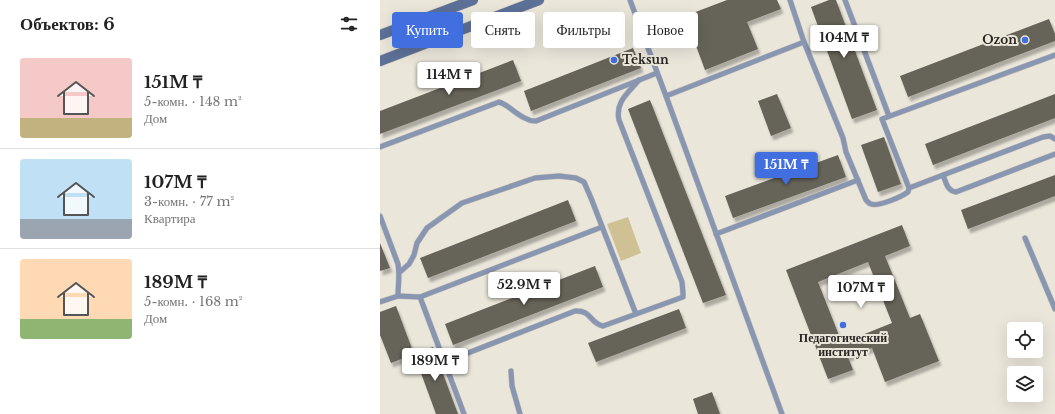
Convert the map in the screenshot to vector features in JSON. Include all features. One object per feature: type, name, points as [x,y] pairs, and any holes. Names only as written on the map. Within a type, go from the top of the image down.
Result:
[{"type":"main road","points":[[380,35],[473,0]]},
{"type":"main road","points":[[380,61],[538,0]]},
{"type":"lane","points":[[630,0],[782,414]]},
{"type":"lane","points":[[790,0],[804,42],[843,138],[846,152],[866,200],[871,204],[876,205],[904,195],[908,192],[908,188],[882,119],[1055,55]]},
{"type":"lane","points":[[845,0],[890,116]]},
{"type":"lane","points":[[666,96],[804,42]]},
{"type":"lane","points":[[380,147],[499,102],[505,104],[522,117],[528,120],[536,121],[657,74]]},
{"type":"lane","points":[[445,362],[575,311],[585,312],[598,325],[603,326],[683,297],[684,293],[682,282],[619,120],[618,113],[621,102],[639,80]]},
{"type":"lane","points":[[908,188],[1043,137],[1050,136],[1055,139]]},
{"type":"lane","points":[[943,175],[948,188],[953,192],[956,192],[1055,154]]},
{"type":"lane","points":[[400,272],[409,264],[414,255],[417,242],[427,228],[462,203],[535,178],[559,176],[576,178],[584,182],[636,314]]},
{"type":"lane","points":[[716,234],[858,180]]},
{"type":"lane","points":[[380,216],[400,272],[398,281],[398,296]]},
{"type":"lane","points":[[380,302],[398,296],[420,297],[602,227]]},
{"type":"lane","points":[[1025,238],[1055,309]]},
{"type":"lane","points":[[420,297],[464,414]]},
{"type":"lane","points":[[512,371],[512,386],[520,414]]},
{"type":"shaded area","points":[[628,217],[641,253],[621,261],[607,224]]},
{"type":"building","points":[[727,0],[777,0],[781,9],[747,22],[758,49],[705,70],[697,48],[698,12],[696,12]]},
{"type":"building","points":[[829,0],[836,0],[877,110],[852,119],[811,7]]},
{"type":"building","points":[[1049,19],[1055,34],[1055,41],[908,97],[900,76]]},
{"type":"building","points":[[633,48],[641,68],[531,111],[524,91]]},
{"type":"building","points":[[513,60],[521,81],[380,134],[380,111]]},
{"type":"building","points":[[777,94],[791,128],[771,136],[758,101]]},
{"type":"building","points":[[1055,94],[1055,118],[933,165],[925,144]]},
{"type":"building","points":[[650,100],[726,295],[703,303],[628,109]]},
{"type":"building","points":[[884,137],[901,184],[878,192],[861,145]]},
{"type":"building","points":[[838,155],[846,177],[733,218],[725,196]]},
{"type":"building","points":[[1055,175],[1055,196],[968,229],[961,210]]},
{"type":"building","points":[[568,200],[576,221],[428,278],[420,258]]},
{"type":"building","points":[[902,225],[910,246],[885,256],[910,318],[920,314],[939,361],[885,382],[872,348],[848,357],[853,370],[828,379],[786,270]],"holes":[[[868,262],[892,323],[842,343],[818,282]]]},
{"type":"building","points":[[380,243],[390,268],[380,271]]},
{"type":"building","points":[[595,266],[603,287],[453,345],[445,324]]},
{"type":"building","points":[[396,306],[414,354],[391,363],[380,335],[380,312]]},
{"type":"building","points":[[679,309],[686,328],[596,362],[588,343]]},
{"type":"building","points":[[433,347],[458,414],[436,414],[414,354]]},
{"type":"building","points":[[712,392],[720,414],[698,414],[693,399]]},
{"type":"place","name":"Ozon","points":[[1025,40]]},
{"type":"place","name":"Teksun","points":[[614,60]]},
{"type":"place","name":"Педагогический институт","points":[[843,325]]}]
